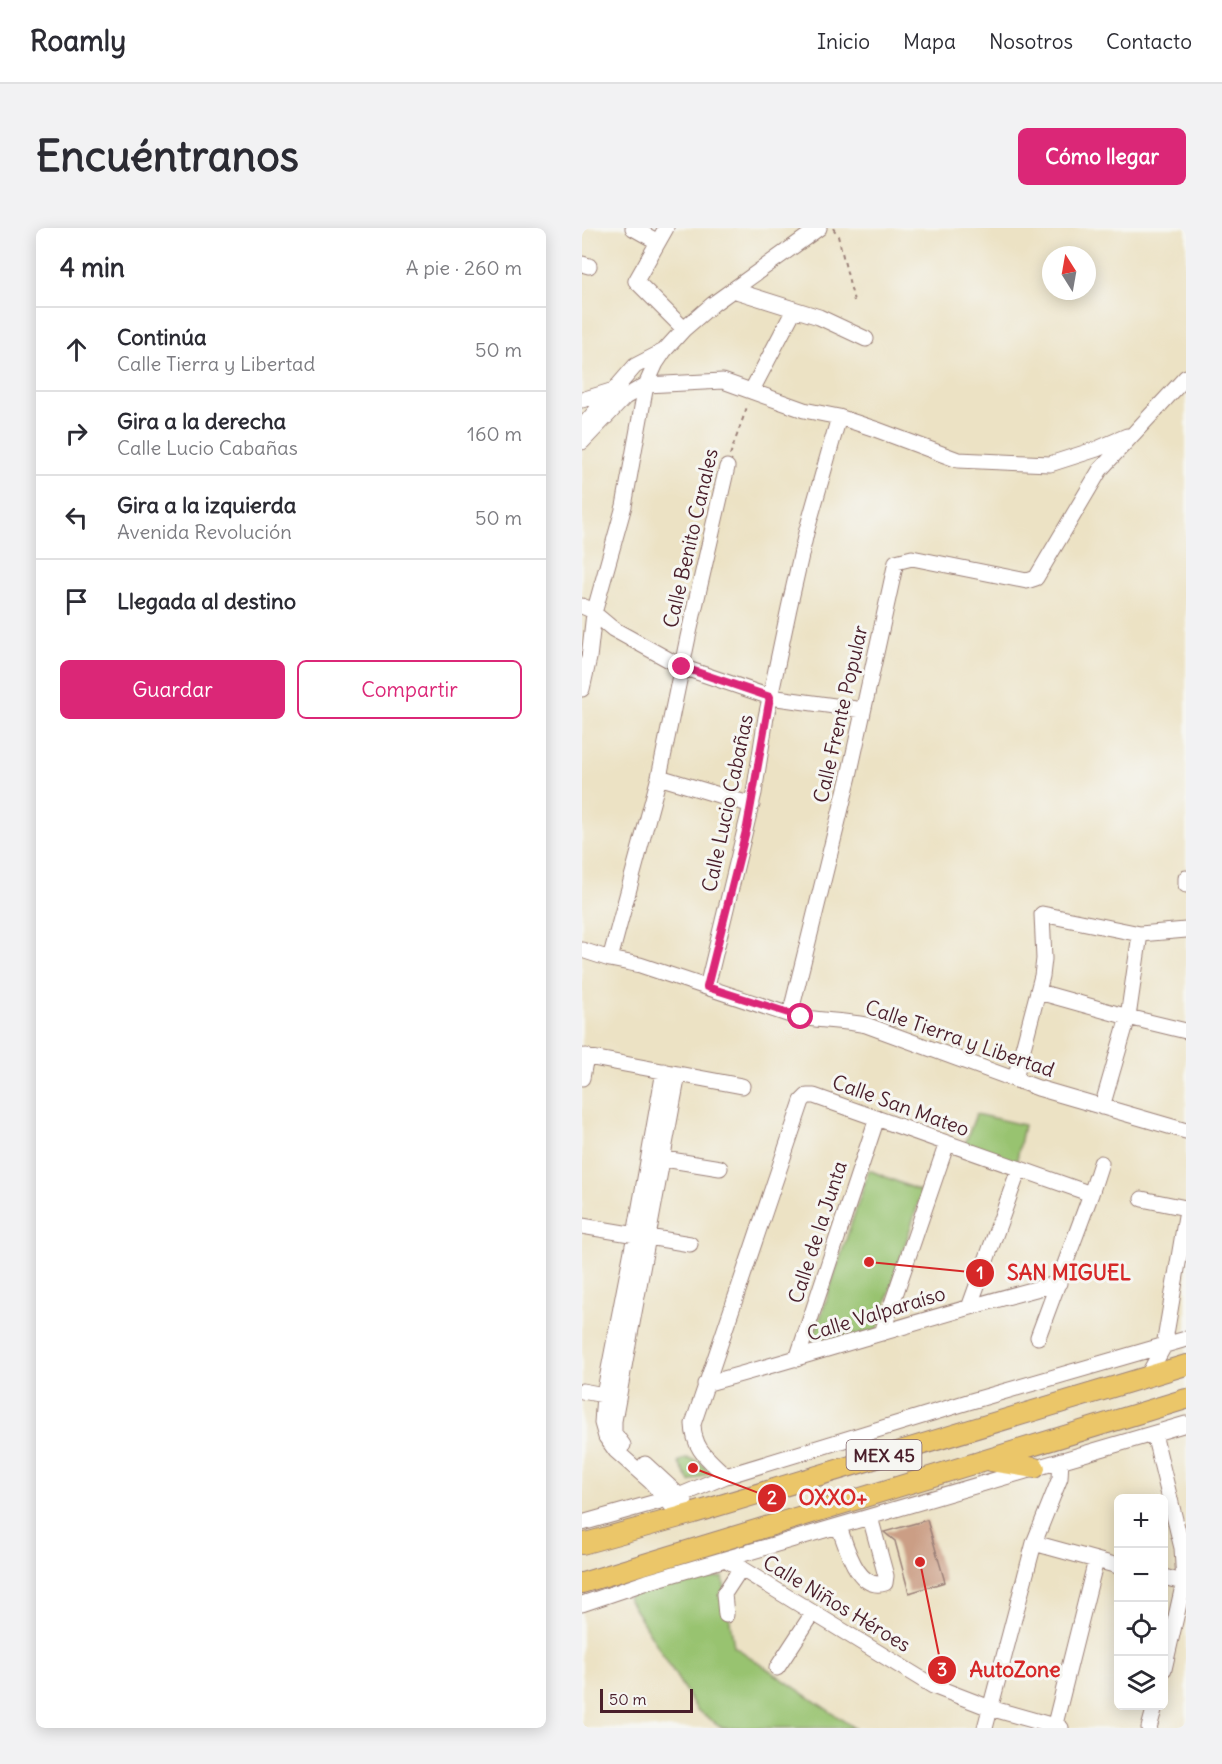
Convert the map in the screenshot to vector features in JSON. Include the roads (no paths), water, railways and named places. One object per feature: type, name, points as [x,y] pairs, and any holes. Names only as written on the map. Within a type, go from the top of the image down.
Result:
[{"type":"main road","name":"MEX 45","points":[[582,1544],[688,1515],[1186,1365]]},
{"type":"main road","name":"MEX 45","points":[[582,1583],[612,1584],[986,1460],[1186,1399]]},
{"type":"main road","points":[[986,1460],[1035,1468]]},
{"type":"street","points":[[633,228],[662,235],[636,281],[684,328]]},
{"type":"street","points":[[582,689],[589,658],[588,609],[624,506],[646,385],[664,351],[684,328],[819,228]]},
{"type":"street","points":[[733,290],[819,317],[866,339]]},
{"type":"street","points":[[752,390],[794,310]]},
{"type":"street","points":[[582,427],[635,366],[664,351]]},
{"type":"street","points":[[582,442],[625,397],[646,385],[723,381],[804,410],[839,417],[958,460],[1050,464],[1097,449],[1132,434],[1186,377]]},
{"type":"street","points":[[582,400],[614,390]]},
{"type":"street","name":"Calle Lucio Cabañas","points":[[707,987],[752,805],[770,697],[806,533],[839,417]]},
{"type":"street","name":"Calle Frente Popular","points":[[790,1015],[896,561],[912,558],[1027,580],[1036,578],[1100,470],[1132,434]]},
{"type":"street","name":"Calle Benito Canales","points":[[610,959],[659,777],[727,466]]},
{"type":"street","points":[[588,609],[613,629],[682,667],[770,697],[863,710]]},
{"type":"street","points":[[659,777],[752,805]]},
{"type":"street","points":[[1186,878],[1186,885]]},
{"type":"street","points":[[1015,1079],[1039,992],[1044,959],[1041,914],[1140,934],[1186,930]]},
{"type":"street","points":[[1102,1107],[1128,1017],[1140,934]]},
{"type":"street","name":"Calle Tierra y Libertad","points":[[583,952],[640,965],[790,1015],[811,1020],[831,1020],[866,1025],[1038,1088],[1186,1131]]},
{"type":"street","points":[[1039,992],[1186,1031]]},
{"type":"street","points":[[582,1078],[584,1056],[742,1086]]},
{"type":"street","points":[[671,1072],[611,1396],[614,1421],[610,1435],[624,1446],[674,1497],[688,1515]]},
{"type":"street","name":"Calle San Mateo","points":[[726,1476],[699,1449],[694,1438],[693,1424],[802,1101],[807,1096],[814,1096],[1090,1194]]},
{"type":"street","name":"Calle de la Junta","points":[[797,1359],[877,1118]]},
{"type":"street","points":[[882,1333],[946,1143]]},
{"type":"street","points":[[655,1157],[720,1168]]},
{"type":"street","points":[[1038,1337],[1101,1163]]},
{"type":"street","points":[[970,1305],[1019,1169]]},
{"type":"street","points":[[1142,1199],[1186,1208]]},
{"type":"street","points":[[1147,1377],[1164,1346],[1186,1216]]},
{"type":"street","points":[[582,1226],[690,1244]]},
{"type":"street","name":"Calle Valparaíso","points":[[705,1384],[797,1359],[970,1305],[1059,1283]]},
{"type":"street","points":[[582,1523],[674,1497],[726,1476],[968,1402],[1186,1339]]},
{"type":"street","points":[[582,1391],[611,1396]]},
{"type":"street","points":[[582,1604],[612,1584],[727,1560],[1186,1424]]},
{"type":"street","points":[[1154,1434],[1184,1547],[1185,1582],[1167,1656]]},
{"type":"street","points":[[985,1728],[1034,1543],[1060,1478],[1061,1460]]},
{"type":"street","points":[[838,1527],[856,1571],[869,1582],[878,1585],[885,1583],[886,1576],[870,1517]]},
{"type":"street","points":[[1034,1543],[1114,1565]]},
{"type":"street","name":"Calle Niños Héroes","points":[[727,1560],[933,1686],[965,1700],[1056,1727]]},
{"type":"street","points":[[1056,1727],[1096,1560]]},
{"type":"street","points":[[726,1615],[724,1594],[741,1568]]},
{"type":"street","points":[[1168,1578],[1185,1582]]},
{"type":"street","points":[[777,1668],[813,1613]]},
{"type":"street","points":[[1149,1728],[1154,1710]]},
{"type":"place","name":"SAN MIGUEL","points":[[869,1262]]},
{"type":"place","name":"OXXO+","points":[[693,1468]]},
{"type":"place","name":"AutoZone","points":[[920,1562]]}]
